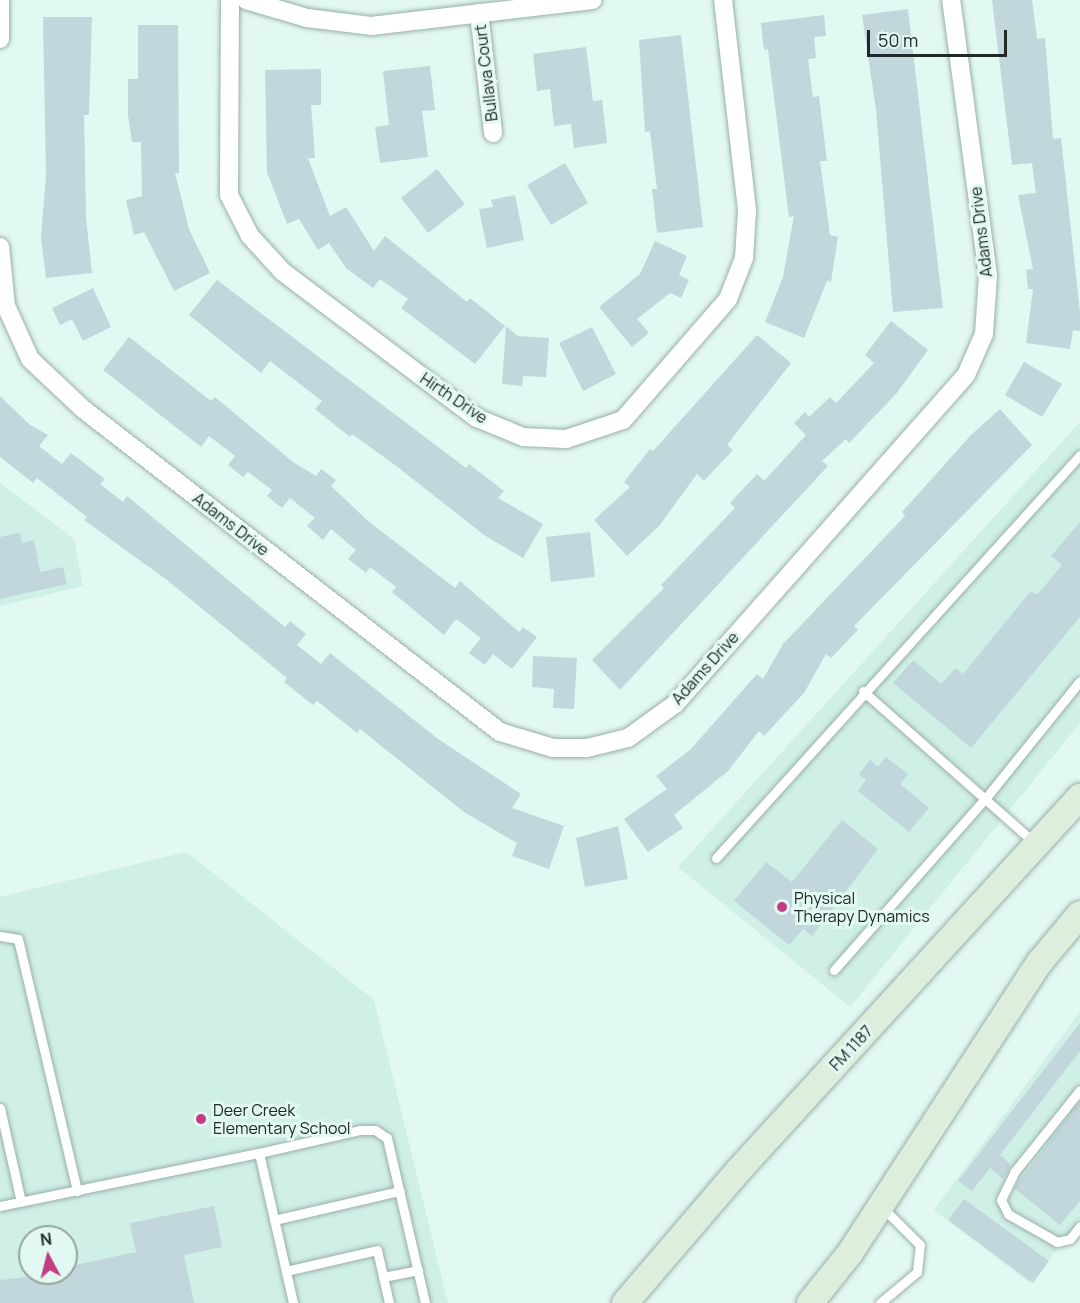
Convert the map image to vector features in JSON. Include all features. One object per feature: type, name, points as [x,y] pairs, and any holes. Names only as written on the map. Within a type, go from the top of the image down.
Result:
[{"type":"main road","name":"FM 1187","points":[[625,1303],[738,1171],[1038,846],[1080,797]]},
{"type":"main road","points":[[810,1303],[850,1253],[879,1204],[1040,962],[1080,914]]},
{"type":"street","points":[[0,0],[0,39]]},
{"type":"street","name":"Hirth Drive","points":[[230,0],[229,195],[250,236],[283,272],[477,418],[523,437],[566,439],[622,420],[728,299],[744,258],[747,210],[723,0]]},
{"type":"street","points":[[246,0],[308,18],[371,26],[592,0]]},
{"type":"street","name":"Adams Drive","points":[[0,247],[6,306],[30,359],[82,409],[500,732],[553,748],[587,748],[628,738],[675,704],[966,375],[984,334],[988,276],[951,0]]},
{"type":"street","name":"Bullava Court","points":[[478,13],[493,133]]},
{"type":"lane","points":[[716,858],[863,691],[1080,455]]},
{"type":"lane","points":[[834,970],[985,799],[1080,681]]},
{"type":"lane","points":[[863,691],[1038,846]]},
{"type":"lane","points":[[0,936],[18,939],[77,1191]]},
{"type":"lane","points":[[1080,1090],[1015,1171],[1001,1200],[1008,1214],[1058,1242],[1070,1239],[1080,1226]]},
{"type":"lane","points":[[0,1108],[21,1202]]},
{"type":"lane","points":[[0,1206],[375,1130],[387,1138],[426,1303]]},
{"type":"lane","points":[[259,1153],[293,1303]]},
{"type":"lane","points":[[274,1220],[400,1191]]},
{"type":"lane","points":[[879,1204],[920,1245],[917,1272],[880,1303]]},
{"type":"lane","points":[[286,1271],[377,1251],[389,1303]]},
{"type":"lane","points":[[383,1277],[418,1270]]},
{"type":"shaded area","points":[[1080,422],[1080,723],[850,1007],[678,867]]},
{"type":"shaded area","points":[[0,483],[74,539],[83,586],[0,606]]},
{"type":"shaded area","name":"Deer Creek Elementary School","points":[[186,852],[374,1000],[448,1303],[0,1303],[0,897]]},
{"type":"shaded area","points":[[1080,1012],[1080,1220],[1030,1283],[934,1210]]},
{"type":"building","points":[[992,0],[1032,0],[1037,39],[1045,38],[1053,139],[1061,138],[1080,312],[1080,331],[1073,330],[1070,349],[1026,343],[1033,289],[1028,289],[1026,270],[1033,269],[1018,195],[1036,193],[1032,163],[1012,165]]},
{"type":"building","points":[[908,9],[943,308],[893,312],[876,110],[862,15]]},
{"type":"building","points":[[824,15],[826,36],[814,37],[816,58],[808,59],[813,97],[819,96],[827,161],[820,161],[830,235],[838,237],[831,282],[827,281],[804,338],[765,322],[783,277],[794,216],[789,217],[768,49],[764,50],[761,23]]},
{"type":"building","points":[[43,17],[92,17],[89,115],[84,115],[86,218],[92,273],[46,278],[41,237],[46,175]]},
{"type":"building","points":[[138,25],[178,25],[179,173],[175,173],[189,229],[210,273],[174,291],[144,232],[134,235],[126,200],[142,196],[141,142],[132,142],[128,115],[128,79],[138,79]]},
{"type":"building","points":[[681,35],[703,227],[657,233],[652,189],[657,189],[650,131],[645,132],[639,40]]},
{"type":"building","points":[[586,47],[593,101],[602,100],[607,143],[574,148],[571,124],[554,126],[550,89],[537,91],[533,54]]},
{"type":"building","points":[[430,66],[435,110],[422,111],[428,157],[380,163],[375,127],[389,125],[383,71]]},
{"type":"building","points":[[321,69],[321,105],[311,105],[315,158],[308,158],[330,216],[346,207],[374,251],[385,236],[467,302],[470,298],[505,326],[475,364],[401,308],[408,299],[380,279],[373,288],[346,268],[329,243],[318,250],[299,219],[287,224],[267,172],[265,70]]},
{"type":"building","points":[[565,163],[588,203],[551,225],[527,185]]},
{"type":"building","points":[[437,169],[465,204],[428,233],[401,198]]},
{"type":"building","points":[[515,195],[524,240],[487,248],[479,209],[493,207],[491,200]]},
{"type":"building","points":[[655,241],[687,256],[679,275],[689,280],[681,298],[670,293],[637,319],[649,333],[632,347],[599,307],[640,274]]},
{"type":"building","points":[[217,280],[466,468],[469,464],[504,491],[498,498],[543,524],[523,558],[484,535],[352,434],[350,437],[315,409],[322,401],[270,361],[261,373],[189,315]]},
{"type":"building","points":[[93,288],[111,327],[83,341],[72,319],[60,325],[52,308]]},
{"type":"building","points":[[891,321],[928,350],[896,394],[849,443],[846,439],[822,461],[828,466],[620,690],[592,660],[664,588],[661,585],[735,508],[730,503],[757,474],[764,481],[806,435],[794,423],[805,412],[809,417],[830,397],[836,403],[874,363],[865,355]]},
{"type":"building","points":[[506,326],[518,336],[549,338],[546,377],[523,376],[522,386],[502,384]]},
{"type":"building","points":[[592,327],[616,374],[583,391],[559,343]]},
{"type":"building","points":[[757,335],[791,363],[727,445],[733,450],[704,481],[697,474],[659,526],[627,556],[594,520],[630,487],[624,482],[650,449],[653,451]]},
{"type":"building","points":[[129,337],[211,401],[215,397],[293,462],[316,476],[321,469],[336,480],[331,486],[368,521],[455,588],[460,581],[519,632],[523,627],[537,637],[512,669],[493,654],[485,665],[469,653],[481,638],[456,619],[444,635],[392,592],[396,587],[370,567],[366,573],[348,559],[356,550],[331,529],[323,540],[307,526],[315,518],[290,498],[282,508],[267,496],[272,490],[248,472],[243,477],[228,465],[235,456],[209,436],[201,447],[103,370]]},
{"type":"building","points":[[1024,362],[1062,384],[1042,417],[1005,395]]},
{"type":"building","points":[[0,396],[30,425],[48,435],[39,446],[62,464],[71,453],[105,479],[100,484],[123,502],[127,496],[285,627],[290,621],[306,634],[297,645],[321,664],[330,653],[438,739],[521,794],[512,808],[564,826],[549,869],[512,856],[517,843],[464,812],[360,729],[357,733],[317,701],[313,705],[284,682],[287,678],[167,580],[84,520],[87,517],[37,478],[33,483],[0,457]]},
{"type":"building","points":[[1000,409],[1032,445],[854,626],[858,630],[831,658],[826,654],[804,693],[764,736],[759,731],[728,771],[674,815],[683,828],[648,852],[624,819],[667,789],[656,776],[690,750],[757,674],[763,679],[783,644],[905,516],[902,512],[971,435]]},
{"type":"building","points":[[1080,522],[1080,617],[971,748],[893,683],[913,660],[941,684],[956,668],[963,674],[1031,591],[1037,595],[1062,565],[1051,556]]},
{"type":"building","points":[[590,532],[595,577],[551,582],[546,537]]},
{"type":"building","points":[[20,533],[22,543],[34,540],[40,572],[63,567],[67,584],[0,599],[0,537]]},
{"type":"building","points":[[533,656],[577,658],[574,709],[553,708],[554,689],[532,687]]},
{"type":"building","points":[[886,757],[908,774],[900,784],[929,808],[909,832],[858,791],[866,780],[859,774],[870,760],[878,767]]},
{"type":"building","points":[[842,820],[878,849],[812,936],[803,929],[789,945],[734,901],[766,862],[792,882]]},
{"type":"building","points":[[618,826],[628,879],[585,887],[576,838]]},
{"type":"building","points":[[1080,1023],[1080,1051],[1000,1155],[1011,1165],[1003,1179],[990,1168],[972,1191],[958,1181]]},
{"type":"building","points":[[1080,1101],[1080,1201],[1060,1225],[1014,1188]]},
{"type":"building","points":[[964,1199],[1049,1261],[1033,1283],[948,1220]]},
{"type":"building","points":[[214,1206],[222,1247],[184,1255],[194,1303],[0,1303],[0,1280],[18,1278],[18,1285],[78,1285],[78,1264],[136,1252],[130,1223]]},
{"type":"place","name":"Physical Therapy Dynamics","points":[[782,907]]},
{"type":"place","name":"Deer Creek Elementary School","points":[[201,1119]]}]
